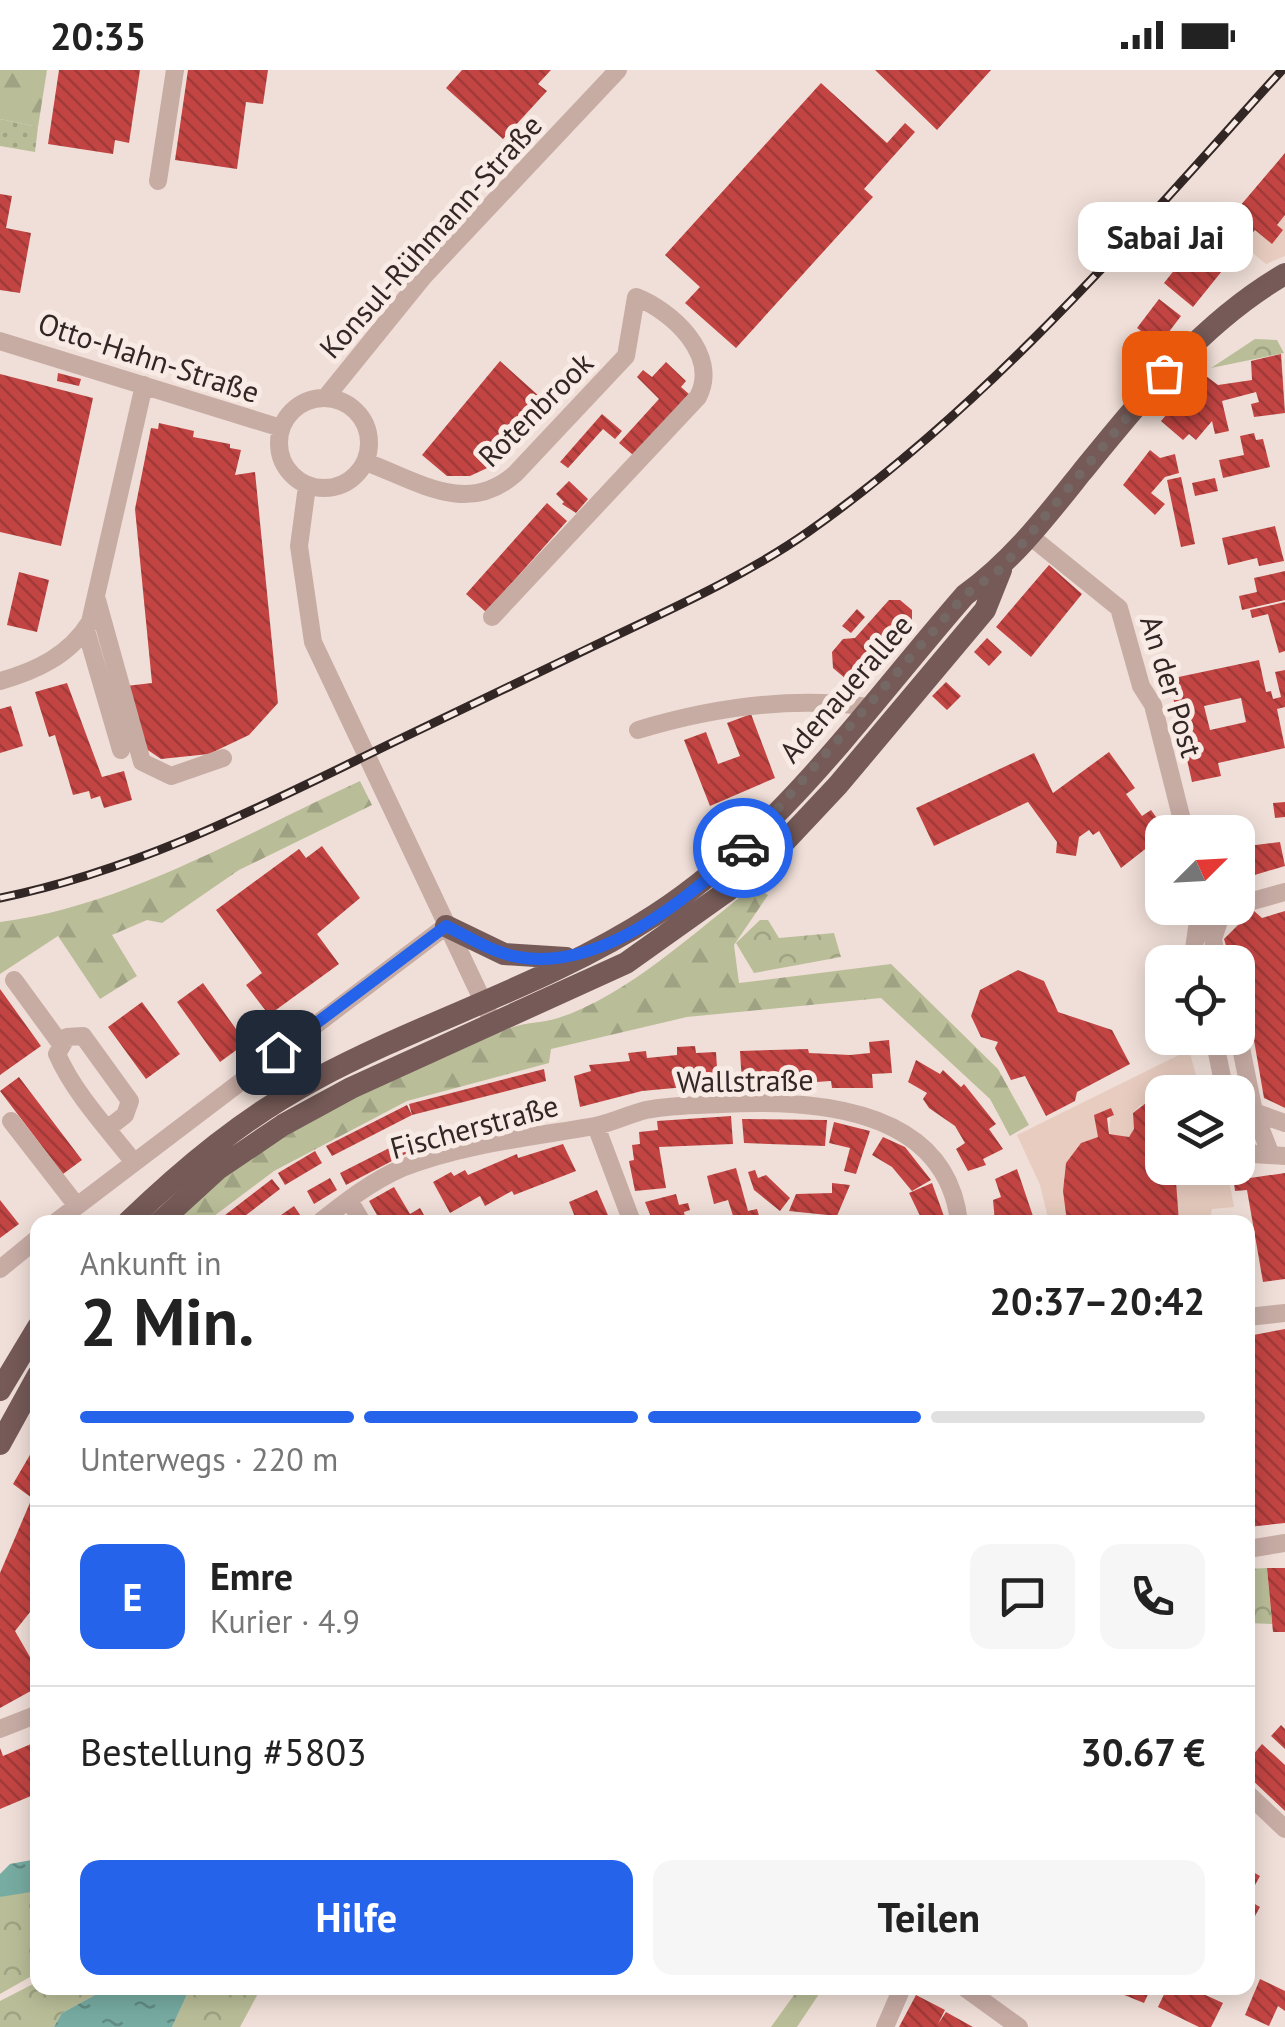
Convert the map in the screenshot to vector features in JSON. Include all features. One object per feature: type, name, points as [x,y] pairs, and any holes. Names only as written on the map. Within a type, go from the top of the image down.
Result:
[{"type":"main road","name":"Adenauerallee","points":[[136,1215],[218,1142],[280,1099],[360,1056],[575,957],[653,916],[720,869],[749,844],[965,595],[1002,568],[1164,373],[1282,284]]},
{"type":"main road","name":"Adenauerallee","points":[[168,1215],[218,1169],[283,1124],[351,1088],[626,963],[761,867],[838,785],[975,623],[1002,568]]},
{"type":"main road","points":[[446,926],[504,954],[546,960],[575,957]]},
{"type":"main road","points":[[0,1390],[30,1340]]},
{"type":"main road","points":[[0,1444],[27,1404]]},
{"type":"street","points":[[158,181],[175,70]]},
{"type":"street","name":"Konsul-Rühmann-Straße","points":[[281,428],[293,409],[326,397],[424,276],[618,70]]},
{"type":"street","name":"Rotenbrook","points":[[366,462],[457,495],[476,497],[494,490],[516,474],[626,356],[636,297],[660,306],[682,325],[703,368],[704,386],[492,617]]},
{"type":"street","name":"Otto-Hahn-Straße","points":[[0,341],[281,428]]},
{"type":"street","points":[[0,681],[56,658],[86,630],[97,600],[144,384]]},
{"type":"street","name":"Konsul-Rühmann-Straße","points":[[326,397],[357,412],[369,445],[366,462]]},
{"type":"street","points":[[281,428],[282,462],[307,486],[339,486],[360,473],[366,462]]},
{"type":"street","points":[[307,486],[298,546],[313,642],[494,1026]]},
{"type":"street","name":"An der Post","points":[[1030,536],[1119,608],[1141,686],[1153,705],[1181,815]]},
{"type":"street","points":[[97,600],[142,762],[171,776],[223,758]]},
{"type":"street","points":[[86,630],[121,750]]},
{"type":"street","points":[[638,730],[713,709],[816,700],[870,707]]},
{"type":"street","points":[[1255,900],[1285,892]]},
{"type":"street","points":[[65,1215],[446,926]]},
{"type":"street","points":[[14,980],[60,1043]]},
{"type":"street","points":[[107,1128],[125,1115],[130,1101],[82,1036],[76,1034],[60,1043],[57,1054],[62,1067],[107,1128],[133,1161]]},
{"type":"street","name":"Wallstraße","points":[[596,1126],[646,1110],[687,1106],[782,1101],[857,1111],[885,1122],[928,1156],[951,1190],[957,1215]]},
{"type":"street","points":[[1255,1112],[1285,1123]]},
{"type":"street","points":[[1255,1114],[1278,1156]]},
{"type":"street","points":[[11,1121],[77,1206]]},
{"type":"street","points":[[596,1126],[629,1215]]},
{"type":"street","name":"Fischerstraße","points":[[329,1215],[348,1200],[418,1162],[570,1128],[596,1126]]},
{"type":"street","points":[[348,1200],[358,1215]]},
{"type":"street","points":[[0,1270],[30,1245]]},
{"type":"street","points":[[1255,1316],[1285,1313]]},
{"type":"street","points":[[1255,1548],[1285,1543]]},
{"type":"street","points":[[0,1729],[30,1717]]},
{"type":"street","points":[[1255,1801],[1285,1829]]},
{"type":"street","points":[[886,2027],[899,1995]]},
{"type":"street","points":[[975,1995],[1019,2027]]},
{"type":"green space","points":[[0,70],[47,70],[38,127],[0,119]]},
{"type":"green space","points":[[0,119],[38,127],[35,152],[0,146]]},
{"type":"green space","points":[[1255,339],[1277,340],[1284,353],[1211,368]]},
{"type":"green space","points":[[360,781],[372,805],[239,870],[162,923],[147,920],[112,935],[137,976],[100,999],[58,936],[0,974],[0,922],[93,901],[139,884]]},
{"type":"green space","points":[[754,886],[768,895],[734,945],[739,983],[891,964],[998,1069],[1029,1125],[1010,1136],[990,1099],[881,998],[687,1017],[551,1049],[549,1063],[407,1101],[274,1171],[215,1215],[178,1215],[244,1161],[331,1107],[469,1044],[518,1025],[547,1021],[584,1008],[661,960]]},
{"type":"green space","points":[[760,920],[768,920],[779,938],[834,933],[841,957],[754,973],[736,943]]},
{"type":"green space","points":[[1267,1568],[1272,1624],[1255,1623],[1255,1569]]},
{"type":"green space","points":[[30,1890],[30,1977],[0,1994],[0,1897]]},
{"type":"green space","points":[[30,1986],[30,1995],[95,1995],[62,2013],[54,2027],[0,2027],[0,2001]]},
{"type":"green space","points":[[187,1995],[257,1995],[240,2027],[172,2027]]},
{"type":"green space","points":[[794,1995],[818,1995],[797,2027],[771,2027]]},
{"type":"shaded area","points":[[1285,215],[1285,256],[1266,264],[1243,245],[1255,230],[1277,225]]},
{"type":"shaded area","points":[[1179,1055],[1190,1055],[1196,1075],[1145,1075],[1145,1105],[1140,1105],[1133,1113],[1134,1129],[1129,1137],[1109,1134],[1111,1109],[1095,1115],[1098,1137],[1081,1143],[1066,1163],[1063,1191],[1066,1215],[1047,1215],[1040,1185],[1017,1135]]},
{"type":"shaded area","points":[[1176,1185],[1230,1185],[1234,1207],[1212,1209],[1211,1215],[1178,1215]]},
{"type":"water","points":[[30,1860],[30,1892],[0,1897],[0,1874],[10,1864]]},
{"type":"water","points":[[95,1995],[187,1995],[172,2027],[54,2027],[62,2013]]},
{"type":"building","points":[[59,70],[140,70],[129,143],[115,140],[113,154],[48,144]]},
{"type":"building","points":[[188,70],[268,70],[263,104],[246,102],[237,169],[175,160]]},
{"type":"building","points":[[462,70],[551,70],[538,84],[547,91],[503,139],[446,88]]},
{"type":"building","points":[[875,70],[991,70],[937,130]]},
{"type":"building","points":[[821,83],[887,143],[905,123],[915,132],[864,189],[873,197],[736,348],[685,303],[700,287],[665,255]]},
{"type":"building","points":[[1285,153],[1285,215],[1277,225],[1283,230],[1272,244],[1255,230],[1193,307],[1164,283],[1183,259],[1190,265]]},
{"type":"building","points":[[0,194],[12,196],[6,228],[31,233],[20,293],[0,290]]},
{"type":"building","points":[[1159,299],[1181,316],[1159,345],[1137,328]]},
{"type":"building","points":[[1281,354],[1285,413],[1254,417],[1251,404],[1259,402],[1256,392],[1222,401],[1229,431],[1215,434],[1212,421],[1196,440],[1189,434],[1183,440],[1161,421],[1202,373],[1218,385],[1252,380],[1251,361]]},
{"type":"building","points":[[500,361],[549,405],[498,463],[470,476],[447,476],[422,455]]},
{"type":"building","points":[[666,362],[686,381],[681,387],[689,394],[633,455],[619,443],[659,399],[637,377],[643,370],[652,377]]},
{"type":"building","points":[[58,373],[81,379],[79,386],[57,381]]},
{"type":"building","points":[[0,374],[93,398],[61,546],[0,532]]},
{"type":"building","points":[[602,414],[622,431],[615,439],[603,429],[568,468],[560,462]]},
{"type":"building","points":[[159,423],[194,431],[193,437],[230,444],[230,448],[241,450],[235,475],[255,472],[278,703],[249,735],[209,754],[161,759],[139,744],[126,686],[152,683],[135,509],[151,428],[158,429]]},
{"type":"building","points":[[1254,433],[1256,440],[1263,439],[1270,467],[1223,478],[1219,460],[1244,455],[1240,436]]},
{"type":"building","points":[[1150,450],[1160,458],[1175,454],[1179,473],[1165,477],[1151,493],[1165,504],[1155,515],[1123,485]]},
{"type":"building","points":[[1181,477],[1195,544],[1181,547],[1167,480]]},
{"type":"building","points":[[1215,478],[1218,491],[1195,496],[1192,483]]},
{"type":"building","points":[[569,481],[588,499],[576,513],[562,504],[556,494]]},
{"type":"building","points":[[547,503],[567,521],[486,612],[466,594]]},
{"type":"building","points":[[1275,526],[1284,561],[1259,566],[1257,558],[1228,565],[1222,538]]},
{"type":"building","points":[[1049,565],[1082,594],[1031,657],[996,627]]},
{"type":"building","points":[[1285,571],[1285,600],[1242,610],[1239,596],[1257,592],[1254,578]]},
{"type":"building","points":[[19,572],[49,580],[37,632],[7,625]]},
{"type":"building","points":[[889,600],[900,600],[912,610],[912,621],[863,678],[846,679],[833,668],[832,652],[843,639],[855,638]]},
{"type":"building","points":[[1285,602],[1285,651],[1279,653],[1268,614],[1252,618],[1250,610]]},
{"type":"building","points":[[857,609],[865,617],[851,633],[842,626]]},
{"type":"building","points":[[987,638],[1002,652],[989,666],[974,652]]},
{"type":"building","points":[[1259,660],[1266,692],[1271,691],[1273,699],[1281,697],[1275,672],[1285,670],[1285,707],[1277,709],[1285,748],[1218,763],[1221,776],[1192,782],[1169,679]],"holes":[[[1241,698],[1246,722],[1210,730],[1204,706]]]},
{"type":"building","points":[[946,682],[961,696],[947,710],[932,696]]},
{"type":"building","points":[[67,683],[102,777],[124,771],[132,800],[104,808],[100,796],[91,799],[89,791],[73,795],[55,735],[49,737],[35,692]]},
{"type":"building","points":[[11,706],[23,746],[0,753],[0,709]]},
{"type":"building","points":[[751,714],[775,778],[710,806],[684,740],[706,732],[718,764],[740,756],[727,723]]},
{"type":"building","points":[[1109,752],[1135,788],[1126,794],[1142,816],[1151,810],[1155,815],[1145,815],[1145,849],[1121,868],[1099,831],[1093,835],[1089,830],[1079,837],[1076,856],[1056,853],[1057,842],[1028,802],[934,846],[916,808],[1034,753],[1053,793]]},
{"type":"building","points":[[1285,802],[1285,817],[1275,818],[1273,803]]},
{"type":"building","points":[[1280,842],[1285,866],[1255,875],[1255,845]]},
{"type":"building","points":[[322,846],[360,898],[317,934],[339,964],[269,1015],[246,985],[262,973],[216,910],[299,849],[306,858]]},
{"type":"building","points":[[1285,911],[1285,1108],[1264,1098],[1255,1046],[1255,945],[1226,945],[1224,939],[1238,925],[1255,925],[1255,912],[1262,918]]},
{"type":"building","points":[[1018,970],[1044,981],[1058,1012],[1112,1030],[1130,1064],[1077,1092],[1075,1101],[1046,1116],[1025,1076],[1011,1080],[995,1048],[998,1042],[981,1037],[971,1016],[980,990]]},
{"type":"building","points":[[203,983],[246,1043],[220,1062],[177,1002]]},
{"type":"building","points":[[0,989],[41,1046],[0,1075]]},
{"type":"building","points":[[142,1002],[180,1054],[146,1079],[108,1027]]},
{"type":"building","points":[[889,1040],[892,1073],[872,1074],[873,1088],[832,1088],[831,1081],[771,1085],[771,1078],[742,1084],[740,1051],[808,1049],[809,1053],[850,1055],[870,1053],[869,1042]]},
{"type":"building","points":[[695,1046],[696,1053],[716,1052],[718,1084],[642,1091],[580,1107],[574,1076],[591,1071],[589,1065],[630,1061],[628,1053],[646,1051],[647,1058],[677,1055],[677,1047]]},
{"type":"building","points":[[916,1060],[940,1074],[943,1070],[961,1087],[964,1084],[996,1124],[989,1129],[1003,1149],[983,1159],[986,1165],[968,1171],[956,1149],[965,1143],[955,1126],[929,1108],[923,1099],[927,1093],[908,1082]]},
{"type":"building","points":[[544,1069],[546,1081],[412,1115],[409,1104]]},
{"type":"building","points":[[19,1077],[82,1160],[63,1174],[0,1091]]},
{"type":"building","points":[[556,1100],[559,1111],[500,1127],[497,1115]]},
{"type":"building","points":[[1145,1104],[1145,1185],[1176,1185],[1178,1215],[1066,1215],[1063,1191],[1066,1163],[1081,1143],[1098,1137],[1094,1115],[1111,1108],[1114,1115],[1107,1118],[1109,1134],[1129,1137],[1134,1129],[1133,1113]]},
{"type":"building","points":[[407,1105],[412,1115],[332,1156],[326,1146]]},
{"type":"building","points":[[731,1116],[733,1144],[659,1147],[666,1188],[635,1191],[629,1161],[634,1160],[632,1145],[640,1144],[639,1132],[658,1130],[657,1121]]},
{"type":"building","points":[[742,1119],[827,1120],[825,1146],[744,1143]]},
{"type":"building","points":[[476,1120],[479,1131],[437,1142],[434,1130]]},
{"type":"building","points":[[834,1122],[870,1131],[856,1174],[844,1171],[850,1148],[829,1143]]},
{"type":"building","points":[[883,1137],[905,1147],[931,1180],[912,1191],[892,1167],[872,1155]]},
{"type":"building","points":[[407,1139],[413,1150],[346,1185],[340,1173]]},
{"type":"building","points":[[563,1144],[576,1171],[514,1195],[512,1191],[485,1206],[480,1196],[450,1213],[433,1182],[451,1172],[454,1176],[465,1170],[468,1175],[517,1154],[518,1158]]},
{"type":"building","points":[[315,1151],[322,1163],[285,1185],[278,1173]]},
{"type":"building","points":[[736,1168],[748,1211],[757,1209],[759,1215],[733,1215],[728,1200],[714,1204],[707,1176]]},
{"type":"building","points":[[1017,1169],[1033,1215],[994,1215],[993,1200],[1001,1197],[995,1179]]},
{"type":"building","points":[[755,1170],[758,1178],[766,1175],[790,1198],[780,1211],[754,1190],[748,1172]]},
{"type":"building","points":[[1285,1173],[1285,1279],[1263,1282],[1255,1215],[1251,1215],[1247,1190],[1235,1191],[1234,1185],[1255,1185],[1255,1177]]},
{"type":"building","points":[[330,1178],[337,1190],[314,1204],[307,1191]]},
{"type":"building","points":[[272,1179],[280,1189],[246,1215],[225,1215]]},
{"type":"building","points":[[832,1183],[850,1185],[837,1215],[789,1211],[796,1194],[832,1193]]},
{"type":"building","points":[[932,1183],[944,1215],[920,1215],[909,1193]]},
{"type":"building","points":[[394,1187],[410,1214],[420,1208],[424,1215],[377,1215],[369,1201]]},
{"type":"building","points":[[597,1190],[608,1215],[574,1215],[569,1202]]},
{"type":"building","points":[[676,1194],[679,1205],[688,1203],[690,1210],[685,1215],[650,1215],[645,1202]]},
{"type":"building","points":[[0,1200],[19,1224],[0,1238]]},
{"type":"building","points":[[294,1206],[300,1215],[281,1215]]},
{"type":"building","points":[[1285,1329],[1285,1523],[1255,1526],[1255,1335]]},
{"type":"building","points":[[30,1455],[30,1497],[13,1484]]},
{"type":"building","points":[[30,1503],[30,1612],[15,1631],[30,1657],[30,1691],[0,1708],[0,1573]]},
{"type":"building","points":[[1267,1568],[1285,1568],[1285,1632],[1273,1632]]},
{"type":"building","points":[[1281,1725],[1285,1729],[1285,1749],[1271,1736]]},
{"type":"building","points":[[30,1744],[30,1796],[0,1809],[0,1748],[3,1756]]},
{"type":"building","points":[[1262,1744],[1285,1765],[1285,1811],[1255,1783],[1255,1752]]},
{"type":"building","points":[[1260,1979],[1285,1991],[1285,2011],[1278,2006],[1269,2026],[1245,2015]]},
{"type":"building","points":[[916,1995],[945,2010],[938,2024],[946,2012],[973,2027],[899,2027]]},
{"type":"building","points":[[1124,1995],[1148,1995],[1144,2003]]},
{"type":"building","points":[[1164,1995],[1205,1995],[1223,2003],[1211,2027],[1199,2027],[1158,2007]]},
{"type":"railway","points":[[0,898],[104,870],[204,832],[681,604],[784,548],[875,482],[999,373],[1115,255],[1282,70]]},
{"type":"way so far","points":[[743,848],[965,595],[1002,568],[1164,373]]},
{"type":"place","name":"Sabai Jai","points":[[1164,373]]},
{"type":"route","points":[[278,1052],[446,926],[504,954],[546,960],[575,957],[653,916],[743,848]]}]
